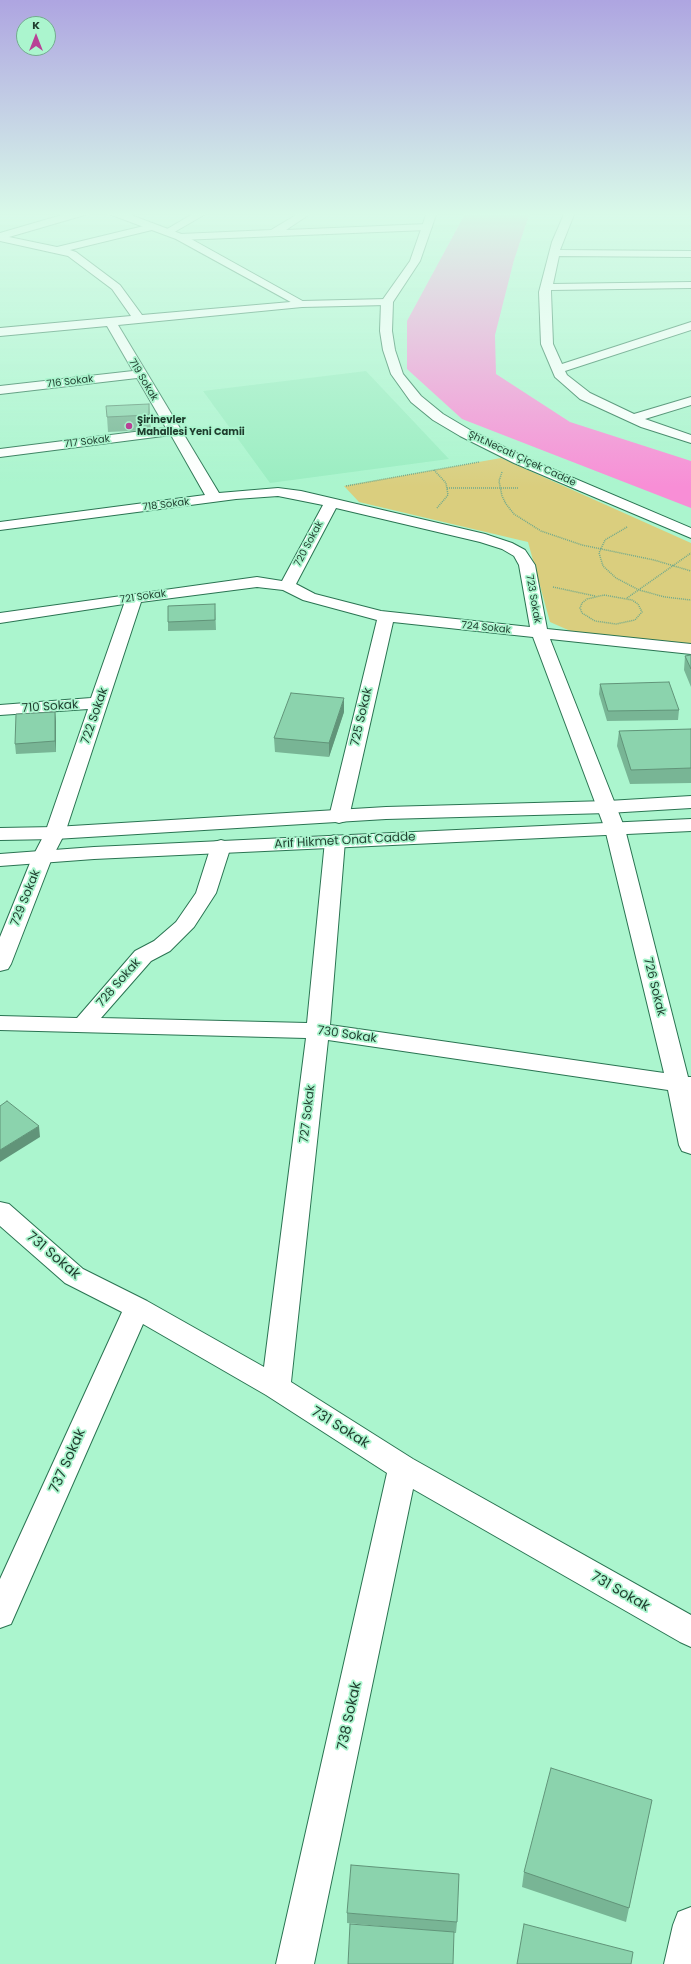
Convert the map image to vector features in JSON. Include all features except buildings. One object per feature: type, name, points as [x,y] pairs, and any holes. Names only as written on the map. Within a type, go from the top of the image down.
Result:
[{"type":"street","points":[[128,304],[139,319]]},
{"type":"street","points":[[0,332],[317,304]]},
{"type":"street","name":"Şht.Necati Çiçek Cadde","points":[[387,304],[386,331],[389,350],[397,374],[416,399],[438,417],[465,433],[519,460],[691,533]]},
{"type":"street","points":[[545,304],[547,344],[561,377],[585,396],[633,418],[691,439]]},
{"type":"street","name":"719 Sokak","points":[[110,321],[139,374],[215,499]]},
{"type":"street","points":[[558,369],[691,326]]},
{"type":"street","name":"716 Sokak","points":[[0,390],[139,374]]},
{"type":"street","points":[[633,418],[691,401]]},
{"type":"street","name":"717 Sokak","points":[[0,453],[174,431]]},
{"type":"street","name":"718 Sokak","points":[[0,526],[215,499],[236,495],[278,492],[301,495],[331,503]]},
{"type":"street","name":"723 Sokak","points":[[331,503],[485,539],[507,546],[520,553],[527,565],[540,634],[616,829]]},
{"type":"street","name":"720 Sokak","points":[[287,586],[331,503]]},
{"type":"street","name":"721 Sokak","points":[[4,615],[257,582],[287,586]]},
{"type":"street","name":"724 Sokak","points":[[287,586],[309,597],[386,617],[691,649]]},
{"type":"street","name":"722 Sokak","points":[[55,833],[134,598]]},
{"type":"street","name":"725 Sokak","points":[[339,817],[386,617]]},
{"type":"street","name":"710 Sokak","points":[[0,710],[99,703]]},
{"type":"street","name":"Arif Hikmet Onat Cadde","points":[[0,834],[55,833],[386,813],[608,807],[691,802]]},
{"type":"street","name":"Arif Hikmet Onat Cadde","points":[[0,860],[221,846],[691,825]]},
{"type":"street","name":"726 Sokak","points":[[616,829],[685,1084],[691,1144]]},
{"type":"street","name":"729 Sokak","points":[[0,964],[42,858],[55,833]]},
{"type":"street","name":"727 Sokak","points":[[276,1387],[318,1031],[335,841]]},
{"type":"street","name":"728 Sokak","points":[[83,1025],[143,956],[162,946],[183,927],[206,893],[221,846]]},
{"type":"street","name":"730 Sokak","points":[[0,1023],[318,1031],[685,1084]]},
{"type":"street","name":"731 Sokak","points":[[0,1211],[74,1276],[137,1308],[276,1387],[404,1468],[691,1632]]},
{"type":"street","name":"737 Sokak","points":[[0,1614],[137,1308]]},
{"type":"street","name":"738 Sokak","points":[[295,1964],[404,1468]]},
{"type":"street","points":[[683,1964],[691,1925]]},
{"type":"path","points":[[506,467],[499,481],[500,488],[506,504],[514,514],[526,523],[563,540],[674,565],[691,571]]},
{"type":"path","points":[[412,522],[440,507],[448,495],[446,483],[433,470]]},
{"type":"path","points":[[447,488],[518,488]]},
{"type":"path","points":[[631,526],[620,530],[605,540],[599,553],[603,566],[616,578],[639,590],[665,597],[691,600]]},
{"type":"path","points":[[627,598],[691,553]]},
{"type":"path","points":[[531,586],[562,588],[595,596],[614,595],[627,598],[638,604],[641,608],[642,612],[640,617],[627,622],[606,623],[595,621],[582,612],[580,608],[582,603],[595,596]]},
{"type":"shaded area","points":[[416,304],[503,304],[495,335],[496,374],[570,422],[691,461],[691,508],[462,419],[407,369],[407,321]]},
{"type":"shaded area","points":[[366,371],[449,459],[270,483],[203,391]]},
{"type":"shaded area","points":[[501,458],[691,543],[691,645],[575,633],[550,622],[528,542],[359,502],[344,486]]},
{"type":"place","name":"Şirinevler Mahallesi Yeni Camii","points":[[129,426]]}]
